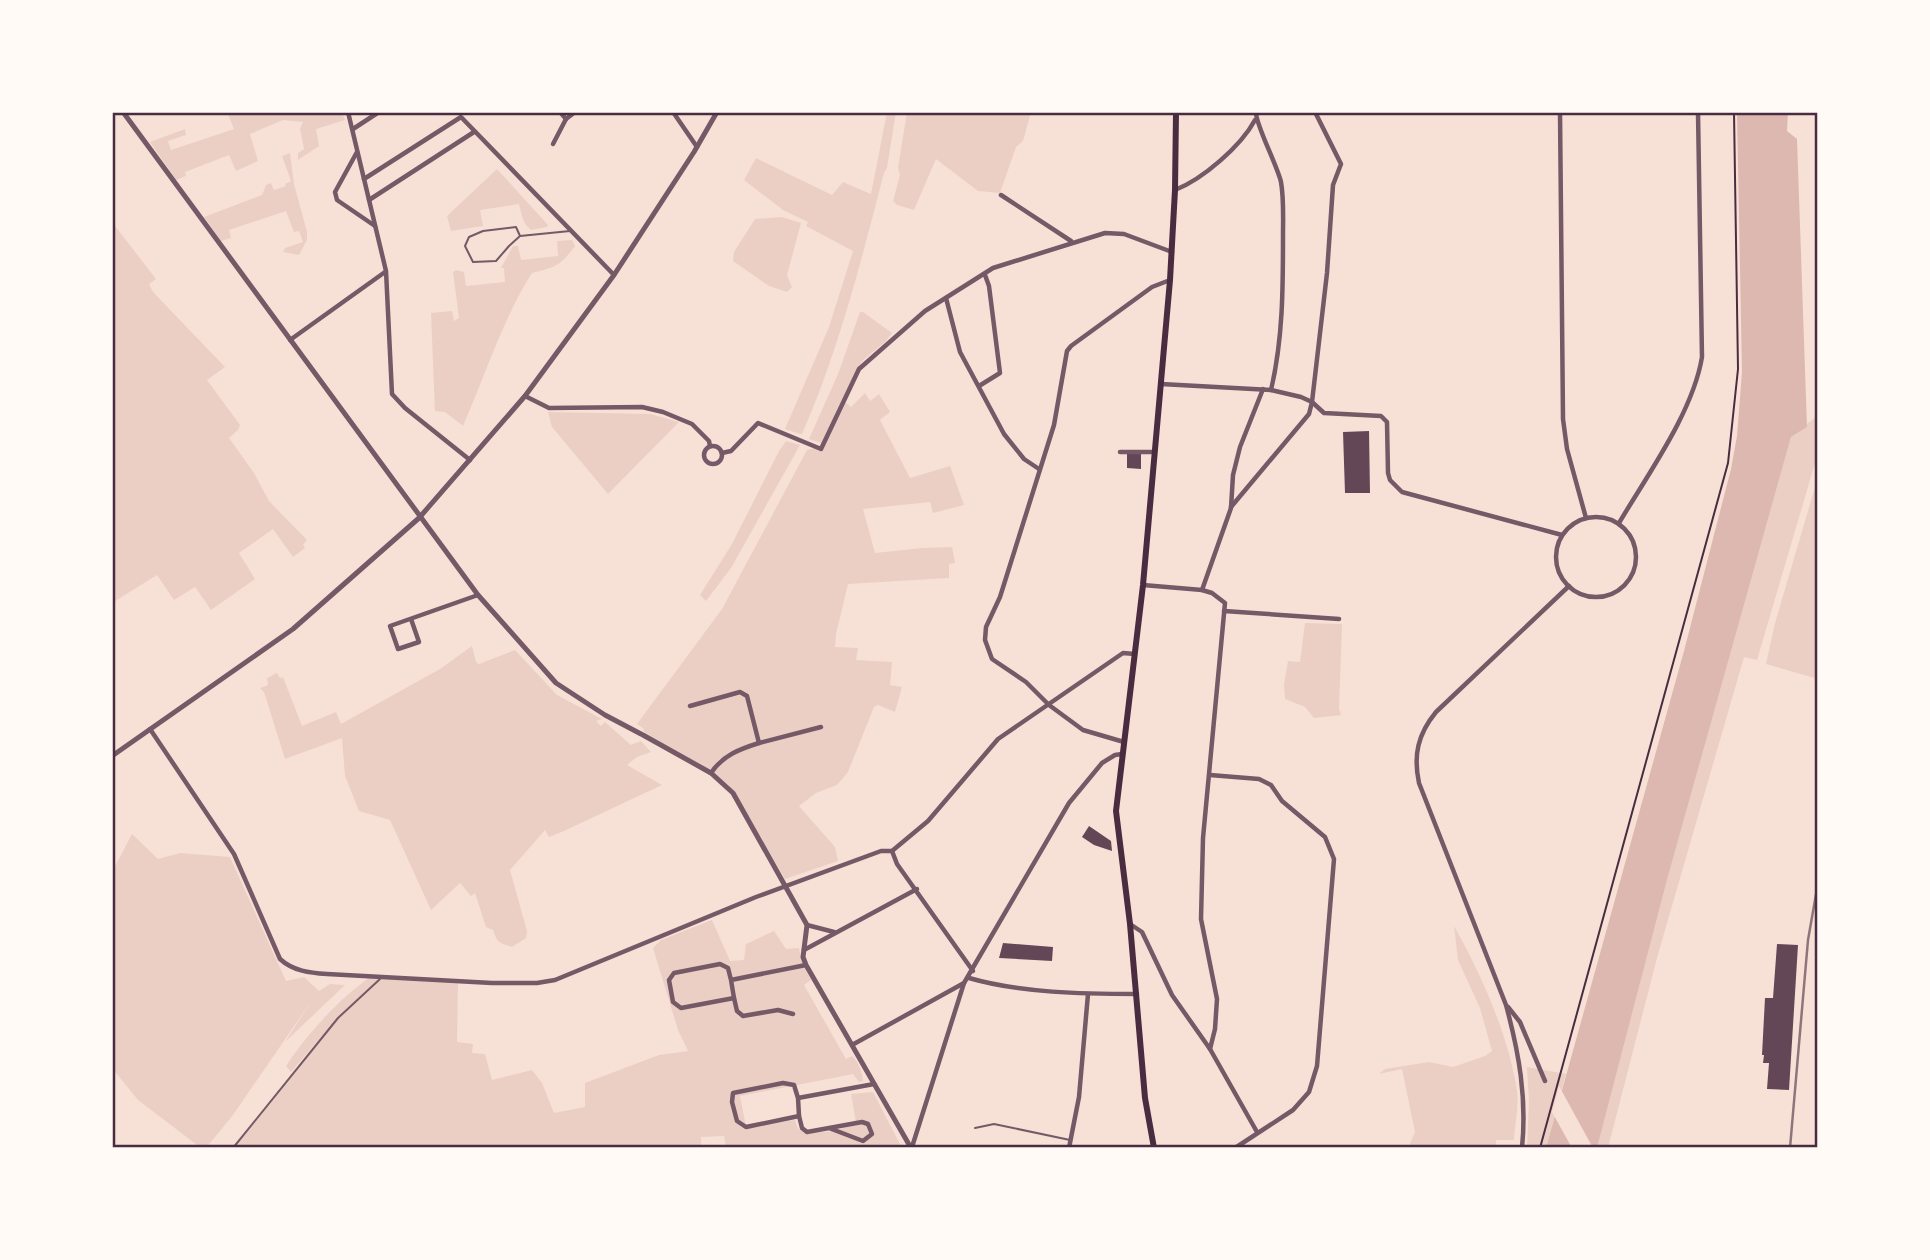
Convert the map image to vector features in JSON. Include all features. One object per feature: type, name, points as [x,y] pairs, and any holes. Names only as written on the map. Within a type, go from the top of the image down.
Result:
[{"type":"main road","points":[[1154,1148],[1145,1098],[1130,924],[1116,811],[1143,584],[1170,280],[1177,112]]},
{"type":"street","points":[[122,112],[419,518],[478,595],[556,683],[605,715],[712,773],[733,793],[807,925],[803,951],[806,965],[913,1148]]},
{"type":"street","points":[[348,112],[386,271],[392,394],[405,408],[471,460]]},
{"type":"street","points":[[353,129],[379,112]]},
{"type":"street","points":[[560,112],[566,120]]},
{"type":"street","points":[[553,144],[566,120],[575,112]]},
{"type":"street","points":[[673,112],[697,147]]},
{"type":"street","points":[[112,756],[293,629],[419,518],[525,396],[614,275],[717,112]]},
{"type":"street","points":[[1256,112],[1256,119],[1271,151],[1283,193],[1282,322],[1271,390]]},
{"type":"street","points":[[1231,508],[1308,414],[1312,402],[1334,184],[1341,164],[1315,112]]},
{"type":"street","points":[[1560,112],[1563,419],[1567,449],[1586,517]]},
{"type":"street","points":[[1619,523],[1688,407],[1699,373],[1702,357],[1698,112]]},
{"type":"street","points":[[364,180],[461,117],[614,275]]},
{"type":"street","points":[[1175,190],[1192,183],[1214,164],[1248,133],[1256,119]]},
{"type":"street","points":[[369,200],[474,132]]},
{"type":"street","points":[[358,152],[335,192],[337,200],[376,227]]},
{"type":"street","points":[[1001,195],[1072,242]]},
{"type":"street","points":[[722,453],[730,451],[758,423],[821,449],[859,369],[925,311],[1010,261],[1105,233],[1124,234],[1172,252]]},
{"type":"street","points":[[289,340],[386,271]]},
{"type":"street","points":[[979,386],[1000,373],[989,286],[985,274]]},
{"type":"street","points":[[1124,742],[1083,730],[1049,705],[1026,682],[992,659],[986,648],[984,633],[1000,597],[1057,413],[1071,346],[1152,288],[1170,280]]},
{"type":"street","points":[[946,298],[960,352],[1004,434],[1024,459],[1039,469]]},
{"type":"street","points":[[1160,384],[1271,390],[1312,402],[1324,413],[1381,416],[1387,422],[1390,480],[1396,488],[1409,495],[1562,535]]},
{"type":"street","points":[[1202,590],[1231,508],[1233,475],[1240,447],[1263,389]]},
{"type":"street","points":[[525,396],[549,408],[642,407],[663,412],[692,424],[710,446]]},
{"type":"street","points":[[710,446],[719,447],[722,453],[718,463],[709,463],[705,458],[704,453],[710,446]]},
{"type":"street","points":[[1120,452],[1154,452]]},
{"type":"street","points":[[1586,517],[1601,517],[1619,523],[1629,533],[1636,548],[1637,560],[1629,581],[1611,595],[1597,597],[1586,596],[1569,586],[1557,567],[1557,548],[1562,535],[1572,524],[1586,517]]},
{"type":"street","points":[[1143,584],[1202,590],[1212,593],[1224,603],[1203,838],[1201,919],[1217,999],[1215,1029],[1210,1049]]},
{"type":"street","points":[[1522,1148],[1522,1075],[1506,1004],[1419,783],[1416,751],[1420,734],[1436,712],[1569,586]]},
{"type":"street","points":[[411,619],[419,642],[398,649],[390,626],[478,595]]},
{"type":"street","points":[[1224,611],[1339,619]]},
{"type":"street","points":[[150,729],[234,854],[280,959],[288,966],[312,973],[380,978],[492,983],[545,982],[786,886],[881,851],[892,851],[928,821],[998,739],[1123,653],[1135,654]]},
{"type":"street","points":[[690,706],[736,693],[746,693],[759,743]]},
{"type":"street","points":[[712,773],[721,761],[735,751],[821,727]]},
{"type":"street","points":[[852,1045],[969,978],[1069,803],[1102,763],[1122,754]]},
{"type":"street","points":[[1210,775],[1259,779],[1271,785],[1282,801],[1325,837],[1334,859],[1317,1066],[1310,1092],[1293,1110],[1235,1148]]},
{"type":"street","points":[[892,851],[897,864],[973,971]]},
{"type":"street","points":[[803,951],[917,889]]},
{"type":"street","points":[[1130,924],[1142,932],[1172,995],[1210,1049],[1257,1132]]},
{"type":"street","points":[[807,925],[835,933]]},
{"type":"street","points":[[734,998],[677,1007],[673,1002],[669,979],[674,973],[720,964],[726,966],[731,980],[737,1011],[743,1016],[778,1010],[793,1014]]},
{"type":"street","points":[[731,980],[806,965]]},
{"type":"street","points":[[969,978],[989,984],[1088,994],[1136,994]]},
{"type":"street","points":[[913,1148],[964,983]]},
{"type":"street","points":[[1069,1148],[1079,1097],[1088,994]]},
{"type":"street","points":[[1506,1004],[1520,1022],[1545,1081]]},
{"type":"street","points":[[799,1116],[746,1127],[737,1121],[732,1102],[733,1093],[789,1083],[794,1085],[798,1098],[803,1131],[862,1122],[871,1128],[872,1135],[863,1141],[829,1128]]},
{"type":"street","points":[[798,1098],[874,1084]]},
{"type":"lane","points":[[1818,120],[1818,244]]},
{"type":"lane","points":[[520,236],[516,227],[482,231],[469,237],[465,246],[473,262],[496,261],[520,236],[570,231]]},
{"type":"lane","points":[[233,1148],[338,1018],[380,978]]},
{"type":"lane","points":[[975,1128],[994,1124],[1071,1140]]},
{"type":"path","points":[[1540,1148],[1728,463],[1738,369],[1734,112]]},
{"type":"shaded area","points":[[227,112],[342,112],[345,120],[316,129],[319,146],[298,160],[298,153],[304,149],[300,129],[303,122],[283,120],[250,134],[258,161],[236,171],[229,155],[185,172],[186,176],[176,180],[150,142],[185,129],[186,135],[168,141],[171,150],[234,129]]},
{"type":"shaded area","points":[[887,112],[896,112],[887,168],[838,338],[815,402],[800,434],[785,429],[829,327],[853,251],[806,226],[808,222],[783,210],[744,180],[756,158],[832,195],[843,182],[871,194]]},
{"type":"shaded area","points":[[907,112],[1031,112],[1023,141],[1016,147],[1000,193],[978,191],[936,159],[914,210],[897,205],[893,201],[900,175],[898,168]]},
{"type":"shaded area","points":[[1737,112],[1788,112],[1787,131],[1797,139],[1807,427],[1791,437],[1667,880],[1597,1148],[1546,1148],[1684,651],[1731,469],[1737,436],[1742,372]]},
{"type":"shaded area","points":[[290,153],[294,184],[307,232],[307,240],[299,255],[283,252],[285,248],[303,242],[299,231],[294,232],[286,211],[229,230],[231,238],[221,241],[204,217],[262,195],[266,185],[271,183],[274,190],[286,186],[285,184],[291,181],[282,156]]},
{"type":"shaded area","points":[[497,169],[547,227],[531,230],[524,222],[519,204],[480,210],[483,226],[451,231],[447,216]]},
{"type":"shaded area","points":[[782,217],[801,223],[787,275],[792,287],[787,292],[769,286],[733,261],[734,252],[755,219]]},
{"type":"shaded area","points":[[112,222],[156,279],[149,284],[153,292],[225,367],[207,380],[240,425],[229,438],[254,473],[269,501],[307,540],[303,545],[305,548],[293,557],[273,529],[239,553],[255,579],[211,610],[195,587],[174,600],[157,575],[112,603]]},
{"type":"shaded area","points":[[572,240],[575,246],[561,262],[532,273],[522,290],[503,328],[463,426],[445,412],[435,411],[431,313],[452,311],[454,321],[459,318],[453,272],[464,272],[466,286],[505,282],[504,268],[501,268],[513,246],[518,246],[521,260],[558,256],[557,241]]},
{"type":"shaded area","points":[[860,312],[892,333],[862,361],[833,417],[843,400],[851,407],[865,393],[870,401],[879,394],[890,412],[880,420],[910,478],[950,466],[964,505],[933,513],[930,502],[863,509],[875,553],[952,547],[955,563],[949,564],[949,578],[848,584],[835,647],[858,648],[856,660],[892,662],[890,685],[902,687],[895,712],[878,705],[874,707],[848,772],[837,785],[816,793],[799,806],[835,847],[838,861],[785,879],[747,815],[721,779],[643,731],[637,724],[722,609],[807,450],[822,446],[821,443],[809,439],[838,374]]},
{"type":"shaded area","points":[[548,412],[650,414],[679,422],[608,494],[552,427]]},
{"type":"shaded area","points":[[1818,415],[1818,453],[1757,660],[1744,657],[1657,958],[1608,1148],[1597,1148],[1667,880],[1791,437],[1807,427]]},
{"type":"shaded area","points":[[786,441],[800,445],[731,568],[706,601],[700,595],[732,544]]},
{"type":"shaded area","points":[[1818,477],[1818,679],[1766,664],[1775,623]]},
{"type":"shaded area","points":[[1305,623],[1342,624],[1341,715],[1314,718],[1305,707],[1285,699],[1284,684],[1288,661],[1300,662]]},
{"type":"shaded area","points":[[472,646],[479,664],[515,650],[557,695],[602,719],[596,721],[601,726],[605,722],[631,745],[641,741],[651,752],[637,757],[627,765],[662,785],[549,837],[545,830],[510,870],[527,931],[526,938],[512,947],[500,942],[493,930],[486,927],[475,893],[471,896],[460,883],[431,910],[390,820],[359,811],[345,776],[342,738],[285,759],[264,692],[260,688],[268,685],[267,678],[277,673],[280,678],[283,677],[302,726],[336,712],[341,724],[440,669]]},
{"type":"shaded area","points":[[132,834],[158,859],[180,853],[230,857],[286,981],[304,977],[319,991],[330,984],[345,985],[285,1042],[312,1000],[233,1115],[206,1148],[201,1148],[138,1100],[112,1068],[112,872]]},
{"type":"shaded area","points":[[712,920],[730,961],[744,960],[746,944],[774,931],[786,949],[799,948],[802,963],[811,980],[804,985],[846,1059],[852,1056],[854,1058],[863,1078],[863,1081],[859,1082],[853,1074],[740,1096],[746,1127],[795,1120],[798,1129],[805,1131],[836,1130],[856,1122],[851,1094],[873,1092],[902,1148],[726,1148],[724,1136],[701,1137],[701,1148],[233,1148],[326,1031],[291,1072],[286,1066],[303,1042],[336,1006],[370,977],[458,982],[457,1042],[473,1044],[472,1053],[485,1054],[492,1080],[532,1070],[542,1083],[554,1113],[585,1107],[585,1083],[659,1055],[688,1051],[678,1030],[653,948],[661,940]]},
{"type":"shaded area","points":[[1454,926],[1484,985],[1508,1049],[1517,1097],[1514,1140],[1496,1140],[1496,1148],[1408,1148],[1415,1132],[1402,1069],[1379,1074],[1385,1069],[1429,1062],[1453,1067],[1492,1051],[1480,1008],[1458,960]]},
{"type":"shaded area","points":[[1527,1067],[1566,1074],[1546,1148],[1527,1148]]},
{"type":"pier","points":[[1559,1086],[1593,1148],[1572,1148],[1552,1112]]},
{"type":"building","points":[[1369,431],[1370,493],[1345,493],[1343,432]]},
{"type":"building","points":[[1127,454],[1141,454],[1141,469],[1127,468]]},
{"type":"building","points":[[1089,826],[1111,841],[1112,851],[1094,845],[1082,837]]},
{"type":"building","points":[[1003,943],[1053,947],[1052,961],[999,958]]},
{"type":"building","points":[[1777,944],[1798,945],[1789,1090],[1767,1089],[1769,1063],[1763,1063],[1762,1055],[1765,998],[1773,998]]},
{"type":"railway","points":[[1790,1148],[1808,940],[1818,883]]}]
